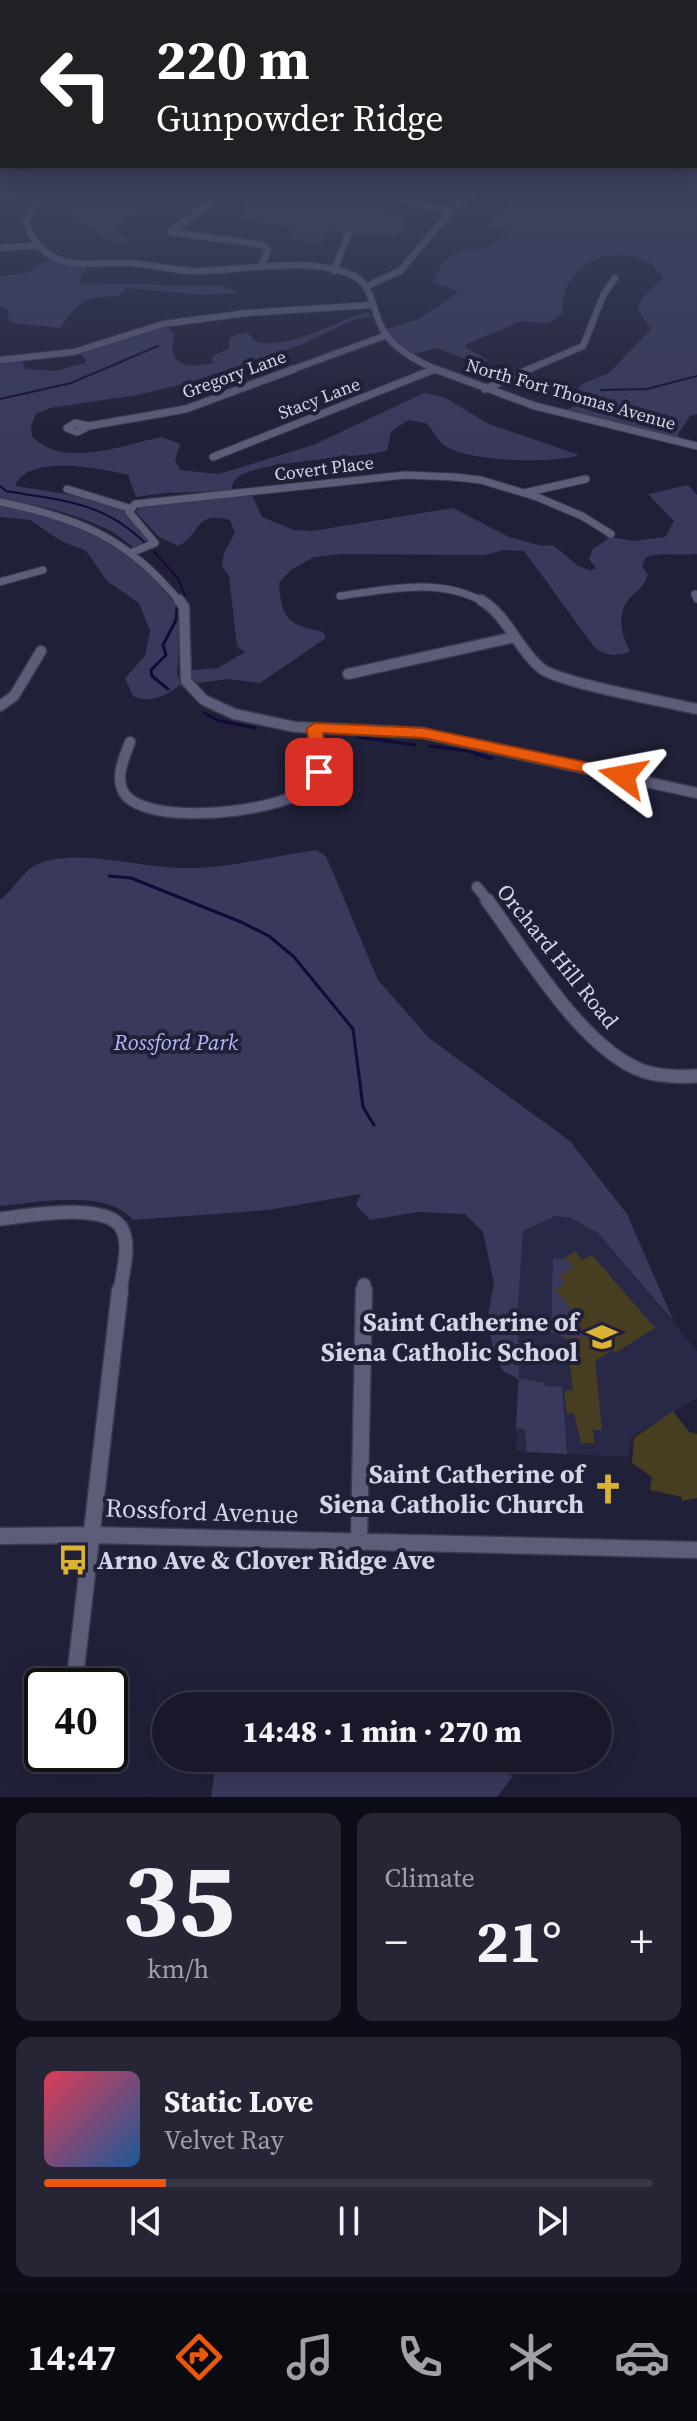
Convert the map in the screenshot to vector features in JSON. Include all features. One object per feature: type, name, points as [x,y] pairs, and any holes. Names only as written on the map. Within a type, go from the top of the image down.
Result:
[{"type":"street","points":[[351,276],[367,286],[389,276]]},
{"type":"street","points":[[485,389],[583,346],[591,335],[601,296],[615,278]]},
{"type":"street","name":"North Fort Thomas Avenue","points":[[367,286],[371,305],[387,335],[407,355],[485,389],[697,446]]},
{"type":"street","points":[[0,360],[74,352],[166,324],[247,313],[371,305]]},
{"type":"street","name":"Gregory Lane","points":[[89,426],[186,409],[387,335]]},
{"type":"street","name":"Stacy Lane","points":[[213,457],[436,369]]},
{"type":"street","name":"Covert Place","points":[[67,489],[129,508],[149,501],[405,475],[474,479],[524,493],[582,516],[611,534]]},
{"type":"street","name":"Covert Place","points":[[524,493],[586,479]]},
{"type":"street","points":[[0,502],[88,524],[117,539],[133,552],[184,607],[187,622],[183,672],[192,690],[214,706],[279,725],[422,733],[554,759],[697,793]]},
{"type":"street","points":[[129,508],[155,541],[151,547],[133,552]]},
{"type":"street","points":[[0,582],[43,570]]},
{"type":"street","points":[[340,596],[417,586],[454,588],[488,603],[538,666],[550,674],[697,709]]},
{"type":"street","points":[[348,674],[515,637]]},
{"type":"street","points":[[0,706],[14,696],[41,651]]},
{"type":"street","points":[[130,742],[123,757],[121,776],[128,799],[146,812],[184,816],[276,803],[299,795],[315,782],[321,765],[315,728]]},
{"type":"street","name":"Orchard Hill Road","points":[[477,887],[560,998],[603,1045],[649,1073],[697,1076]]},
{"type":"street","name":"Rossford Avenue","points":[[0,1219],[98,1213],[116,1221],[124,1232],[125,1251],[92,1535],[697,1550]]},
{"type":"street","points":[[359,1541],[364,1285]]},
{"type":"street","points":[[0,1536],[92,1535],[76,1668]]},
{"type":"shaded area","name":"Saint Catherine of Siena Catholic School","points":[[555,1216],[571,1218],[598,1232],[697,1351],[697,1398],[631,1438],[628,1457],[516,1451],[518,1307],[523,1231]]},
{"type":"green space","points":[[0,276],[81,276],[80,283],[222,286],[239,293],[202,295],[126,288],[119,296],[89,299],[78,305],[60,328],[9,320],[7,310],[0,306]]},
{"type":"green space","points":[[436,276],[574,276],[567,286],[562,313],[549,323],[521,321],[467,344],[465,347],[488,360],[480,365],[437,348],[411,355],[386,329],[419,319],[459,292],[433,282]]},
{"type":"green space","points":[[661,276],[697,276],[697,414],[690,416],[678,434],[679,439],[566,410],[580,403],[574,394],[582,384],[609,373],[651,329],[637,308],[663,278]]},
{"type":"green space","points":[[366,312],[372,316],[353,320],[300,345],[188,383],[137,395],[50,408],[36,414],[31,426],[32,436],[45,446],[77,453],[113,449],[162,437],[180,444],[175,460],[180,470],[218,474],[313,445],[424,393],[444,397],[489,424],[579,455],[532,460],[473,455],[445,446],[426,423],[408,420],[391,432],[387,451],[262,468],[236,479],[232,491],[136,497],[128,475],[66,466],[34,470],[22,476],[15,486],[80,496],[126,511],[151,540],[135,548],[113,532],[83,519],[0,499],[0,362],[22,359],[25,369],[55,371],[85,363],[79,352],[159,326],[169,328],[174,334],[173,352],[180,362],[203,365],[213,363],[212,356],[229,349],[229,339],[237,334],[248,333],[261,343],[288,341]]},
{"type":"green space","points":[[688,485],[697,495],[697,554],[646,557],[642,566],[648,574],[646,579],[628,600],[622,613],[623,632],[630,651],[612,655],[595,648],[524,551],[504,550],[485,555],[341,554],[314,557],[291,570],[279,583],[282,606],[289,619],[323,632],[326,638],[260,683],[229,679],[198,683],[192,680],[191,670],[218,668],[245,652],[237,646],[229,576],[222,566],[224,553],[235,533],[230,520],[210,518],[204,521],[178,546],[159,537],[136,512],[140,507],[252,495],[262,517],[294,530],[312,531],[453,508],[509,537],[542,546],[553,545],[577,565],[590,571],[596,568],[589,559],[593,549],[608,539],[606,536],[633,541],[665,537],[674,521],[648,494]]},
{"type":"green space","points":[[0,504],[86,528],[122,548],[141,564],[182,612],[177,674],[181,684],[158,698],[133,696],[125,678],[145,656],[150,631],[139,603],[107,581],[86,551],[61,541],[30,520],[0,517]]},
{"type":"green space","name":"Rossford Park","points":[[316,850],[326,856],[378,980],[429,1038],[570,1141],[627,1214],[674,1322],[598,1233],[571,1218],[555,1216],[523,1231],[518,1307],[519,1378],[544,1383],[545,1386],[562,1387],[567,1454],[527,1452],[525,1430],[516,1428],[519,1379],[503,1371],[494,1353],[487,1320],[494,1283],[483,1232],[465,1214],[418,1212],[370,1220],[356,1205],[361,1194],[268,1210],[133,1220],[121,1210],[88,1201],[0,1206],[0,900],[34,866],[57,859],[93,858],[170,867],[203,867]]},
{"type":"green space","points":[[565,1258],[573,1267],[560,1276],[565,1283],[556,1290],[574,1313],[571,1317],[593,1338],[566,1338],[551,1333],[553,1259]]},
{"type":"green space","points":[[215,1772],[502,1772],[513,1776],[497,1797],[211,1797]]},
{"type":"building","points":[[575,1251],[582,1260],[592,1255],[655,1328],[615,1353],[613,1350],[595,1361],[602,1430],[593,1430],[595,1443],[581,1443],[574,1413],[567,1414],[564,1391],[573,1390],[566,1338],[590,1338],[571,1316],[574,1313],[555,1289],[565,1283],[559,1276],[573,1267],[565,1258]]},
{"type":"building","name":"Saint Catherine of Siena Catholic Church","points":[[673,1411],[689,1432],[697,1434],[697,1498],[682,1501],[682,1497],[650,1490],[652,1477],[632,1463],[634,1438]]},
{"type":"waterway","points":[[0,399],[71,383],[158,346]]},
{"type":"waterway","points":[[601,390],[647,389],[697,376]]},
{"type":"waterway","points":[[0,486],[6,491],[64,501],[98,511],[114,519],[146,544]]},
{"type":"waterway","points":[[154,552],[178,578],[185,596]]},
{"type":"waterway","points":[[168,689],[152,676],[151,670],[166,655],[163,645],[176,620],[177,608]]},
{"type":"waterway","points":[[204,713],[217,720],[255,728]]},
{"type":"waterway","points":[[358,737],[415,745]]},
{"type":"waterway","points":[[430,746],[468,751],[492,759]]},
{"type":"waterway","points":[[109,876],[131,878],[241,922],[269,936],[294,957],[353,1029],[363,1107],[374,1125]]},
{"type":"place","name":"Saint Catherine of Siena Catholic School","points":[[602,1337]]},
{"type":"place","name":"Saint Catherine of Siena Catholic Church","points":[[608,1489]]},
{"type":"place","name":"Arno Ave & Clover Ridge Ave","points":[[73,1560]]},
{"type":"route","points":[[319,772],[321,765],[315,728],[371,728],[424,733],[623,776]]}]
